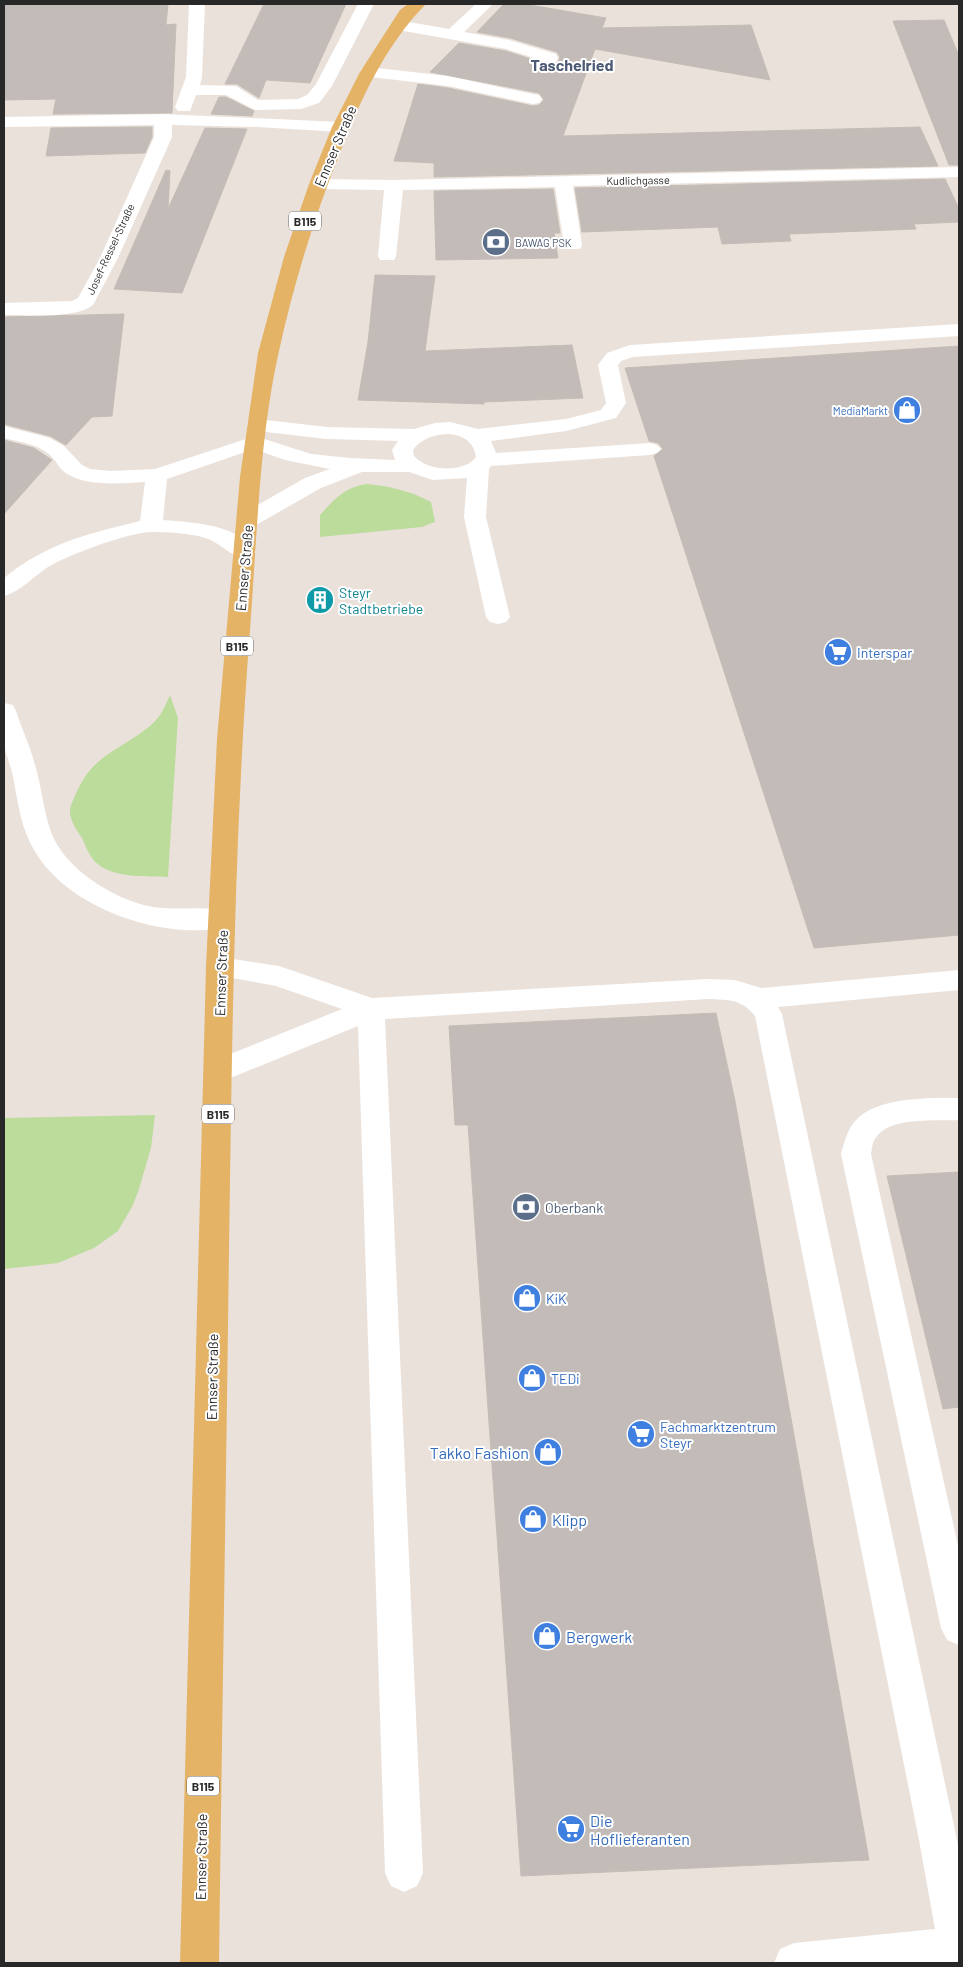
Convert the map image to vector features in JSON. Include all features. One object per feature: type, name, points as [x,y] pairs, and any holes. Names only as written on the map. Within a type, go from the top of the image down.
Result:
[{"type":"main road","name":"Ennser Straße","points":[[199,1963],[220,967],[229,740],[256,433],[268,353],[293,258],[318,184],[341,127],[368,72],[407,11]]},
{"type":"street","name":"Josef-Ressel-Straße","points":[[4,309],[72,308],[81,306],[86,301],[109,258],[171,120],[191,90],[194,77],[197,4]]},
{"type":"street","points":[[191,90],[230,90],[255,105],[302,104],[313,99],[320,93],[366,4]]},
{"type":"street","points":[[452,34],[484,4]]},
{"type":"street","points":[[407,11],[452,34],[523,48],[550,58]]},
{"type":"street","points":[[368,72],[448,81],[533,99]]},
{"type":"street","points":[[4,122],[171,120],[293,122],[341,127]]},
{"type":"street","name":"Kudlichgasse","points":[[318,184],[394,185],[959,172]]},
{"type":"street","points":[[563,181],[573,245]]},
{"type":"street","points":[[388,256],[394,185]]},
{"type":"street","points":[[476,436],[566,425],[609,414],[616,403],[608,364],[614,357],[630,352],[959,330]]},
{"type":"street","points":[[410,466],[403,458],[402,450],[406,441],[430,429],[462,430],[476,436],[484,443],[486,452],[481,463],[475,517],[498,617]]},
{"type":"street","points":[[4,432],[43,442],[57,450],[74,470],[87,475],[112,477],[156,475],[256,433],[416,435]]},
{"type":"street","points":[[256,433],[275,451],[302,458],[356,467],[410,466],[434,475],[450,476],[466,472],[481,463],[650,449]]},
{"type":"street","points":[[248,520],[313,483],[335,473],[356,467]]},
{"type":"street","points":[[151,525],[156,475]]},
{"type":"street","points":[[434,475],[476,508]]},
{"type":"street","points":[[4,589],[25,572],[55,554],[103,537],[151,525],[208,531],[221,536],[245,552]]},
{"type":"street","points":[[4,711],[23,764],[40,838],[60,866],[83,886],[109,902],[146,915],[174,919],[222,919]]},
{"type":"street","points":[[220,967],[280,976],[371,1009]]},
{"type":"street","points":[[218,1072],[371,1009],[708,989],[737,990],[759,999],[959,980]]},
{"type":"street","points":[[759,999],[768,1014],[938,1840],[958,1946],[794,1963]]},
{"type":"street","points":[[371,1009],[404,1873]]},
{"type":"street","points":[[959,1109],[912,1110],[881,1117],[863,1131],[856,1154],[959,1628]]},
{"type":"green space","points":[[367,484],[400,490],[431,502],[435,522],[422,527],[320,537],[320,515],[325,509],[346,491]]},
{"type":"green space","points":[[170,695],[178,718],[168,877],[127,875],[107,870],[99,865],[91,856],[72,821],[70,812],[73,801],[81,783],[97,763],[151,726],[161,714]]},
{"type":"green space","points":[[155,1115],[151,1148],[139,1189],[133,1205],[118,1231],[94,1248],[58,1263],[4,1269],[4,1118]]},
{"type":"building","points":[[4,4],[168,4],[166,25],[176,24],[172,113],[53,114],[56,99],[4,100]]},
{"type":"building","points":[[264,4],[346,4],[310,83],[266,80],[259,98],[237,84],[225,84]]},
{"type":"building","points":[[504,4],[524,4],[606,18],[602,28],[751,25],[770,80],[595,49],[563,136],[920,127],[938,166],[434,177],[434,163],[394,161],[418,84],[448,88],[533,106],[539,105],[544,100],[539,93],[430,72],[459,43],[506,51],[549,65],[558,63],[560,57],[557,52],[510,38],[477,32]]},
{"type":"building","points":[[944,20],[959,56],[959,165],[949,165],[893,21]]},
{"type":"building","points":[[219,97],[226,97],[254,111],[252,116],[211,114]]},
{"type":"building","points":[[152,127],[152,137],[145,153],[46,156],[51,128]]},
{"type":"building","points":[[205,128],[247,129],[182,293],[114,289],[166,170],[170,171],[168,209]]},
{"type":"building","points":[[945,179],[959,209],[959,222],[914,224],[916,229],[789,234],[791,241],[722,244],[718,227],[582,232],[575,188]]},
{"type":"building","name":"BAWAG PSK","points":[[553,189],[560,233],[554,233],[558,258],[436,260],[434,191]]},
{"type":"building","points":[[375,275],[435,276],[425,351],[572,345],[583,398],[484,402],[484,404],[358,400],[368,342]]},
{"type":"building","points":[[124,314],[112,416],[92,417],[66,445],[50,436],[4,424],[4,317]]},
{"type":"building","name":"Interspar","points":[[959,346],[959,935],[814,948],[654,456],[663,449],[658,443],[649,441],[625,368]]},
{"type":"building","points":[[4,440],[34,448],[52,460],[4,514]]},
{"type":"building","name":"Fachmarktzentrum Steyr","points":[[716,1013],[735,1101],[869,1860],[521,1876],[468,1125],[455,1125],[449,1026]]},
{"type":"building","points":[[959,1172],[959,1407],[943,1409],[887,1176]]},
{"type":"place","name":"BAWAG PSK","points":[[496,242]]},
{"type":"place","name":"MediaMarkt","points":[[907,410]]},
{"type":"place","name":"Steyr Stadtbetriebe","points":[[320,600]]},
{"type":"place","name":"Interspar","points":[[838,652]]},
{"type":"place","name":"Oberbank","points":[[526,1207]]},
{"type":"place","name":"KiK","points":[[527,1298]]},
{"type":"place","name":"TEDi","points":[[532,1378]]},
{"type":"place","name":"Fachmarktzentrum Steyr","points":[[641,1434]]},
{"type":"place","name":"Takko Fashion","points":[[548,1452]]},
{"type":"place","name":"Klipp","points":[[533,1519]]},
{"type":"place","name":"Bergwerk","points":[[547,1636]]},
{"type":"place","name":"Die Hoflieferanten","points":[[571,1829]]},
{"type":"district","name":"Taschelried","points":[[572,64]]}]
